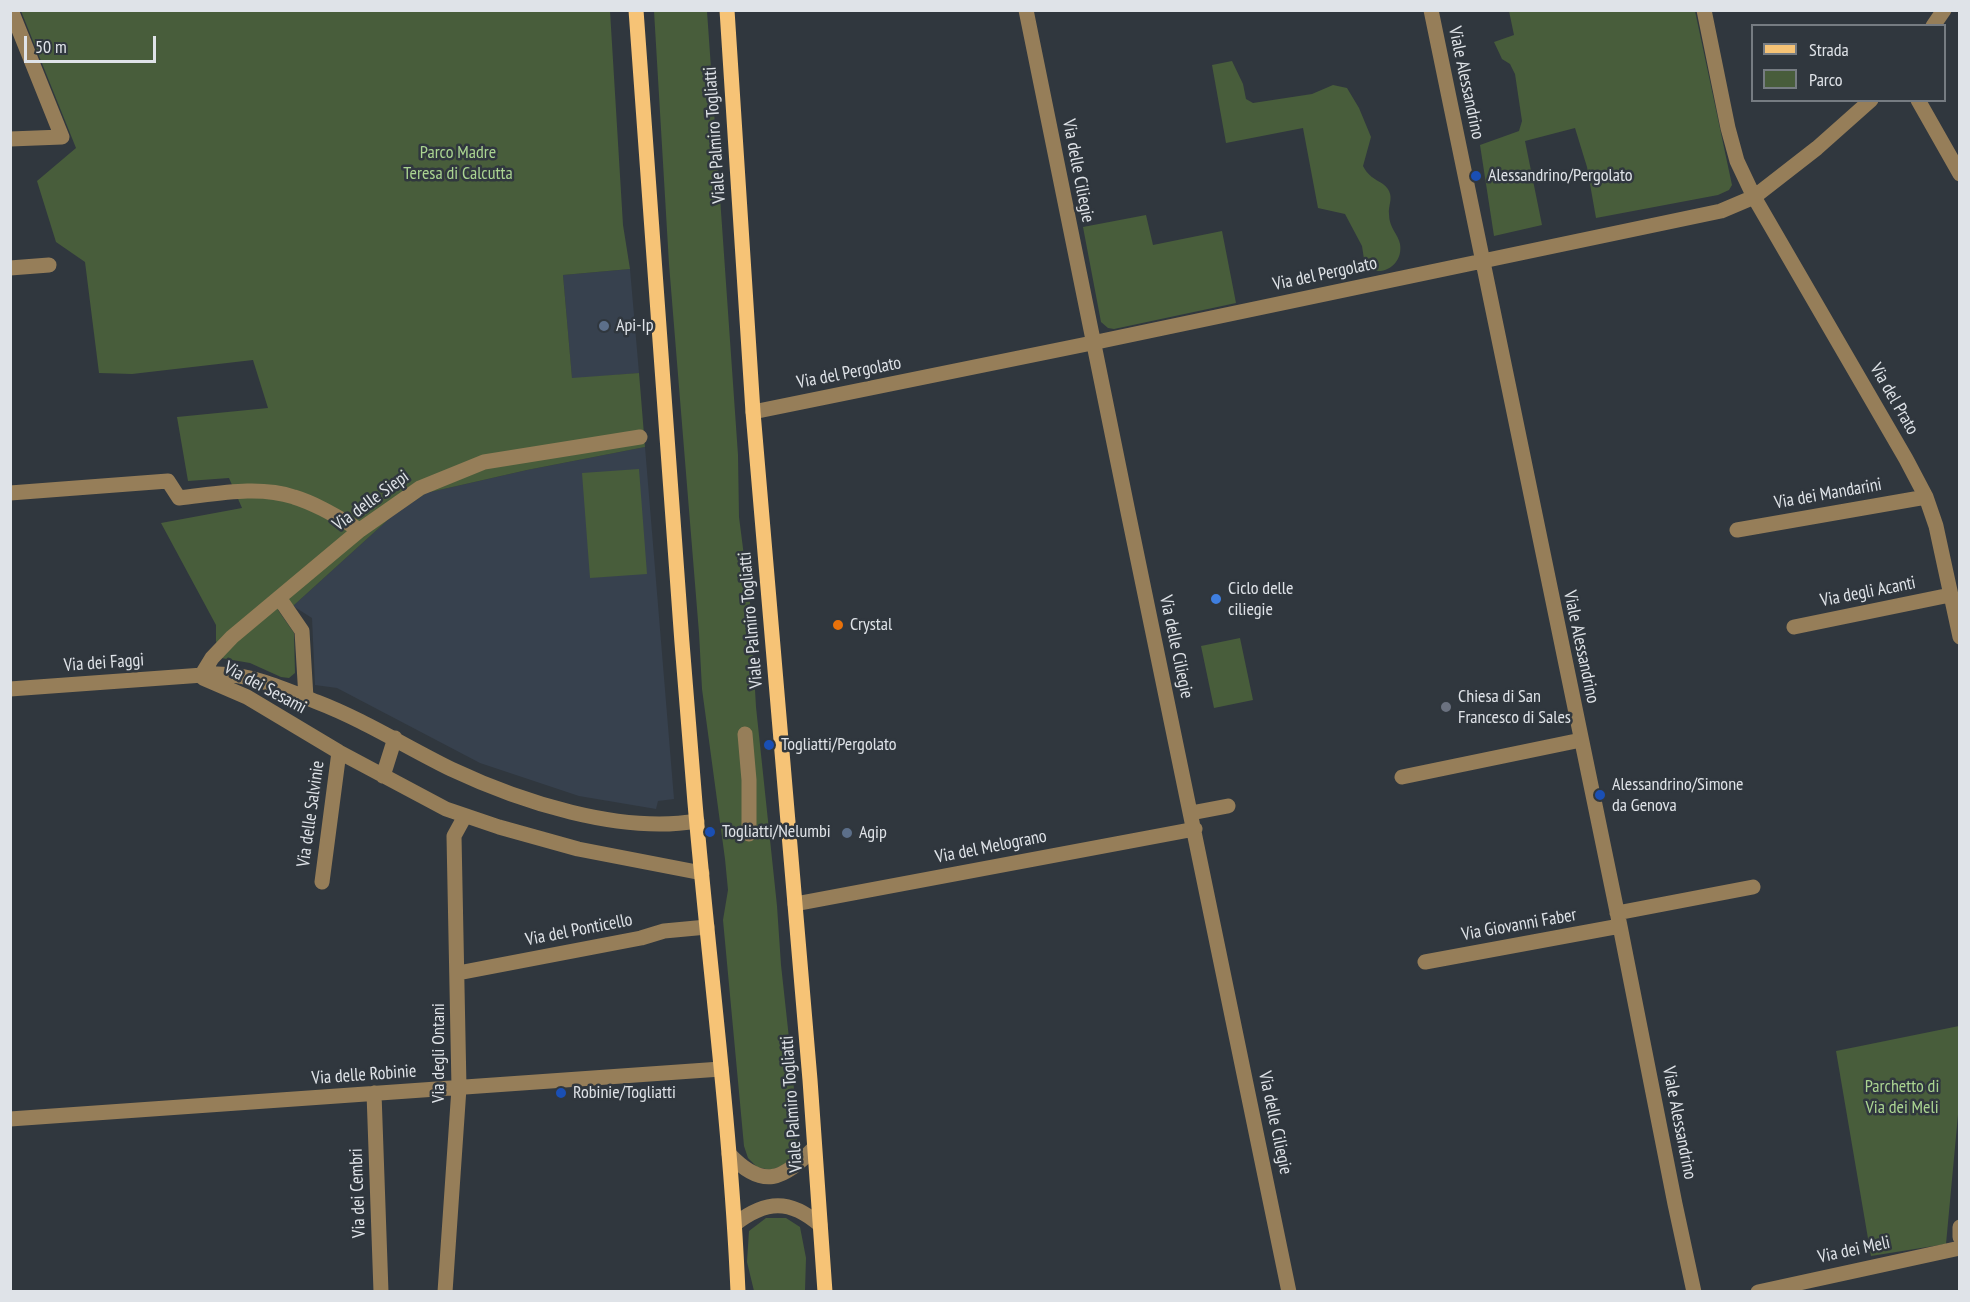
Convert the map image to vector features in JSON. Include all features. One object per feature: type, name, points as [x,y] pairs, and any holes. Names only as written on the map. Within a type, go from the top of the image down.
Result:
[{"type":"main road","points":[[636,10],[665,434],[697,820],[735,1224],[738,1292]]},
{"type":"main road","name":"Viale Palmiro Togliatti","points":[[726,10],[753,412],[825,1292]]},
{"type":"street","points":[[10,139],[62,137],[11,10]]},
{"type":"street","name":"Via delle Ciliegie","points":[[1026,10],[1092,344],[1195,829],[1289,1292]]},
{"type":"street","name":"Viale Alessandrino","points":[[1431,10],[1694,1292]]},
{"type":"street","name":"Via del Prato","points":[[1704,10],[1737,161],[1754,197],[1926,497],[1940,539],[1959,637]]},
{"type":"street","points":[[1934,24],[1944,10]]},
{"type":"street","name":"Via del Pergolato","points":[[753,412],[1092,344],[1483,260],[1692,218],[1729,208],[1754,197],[1816,148],[1869,102]]},
{"type":"street","points":[[1919,102],[1959,174]]},
{"type":"street","points":[[10,268],[49,265]]},
{"type":"street","name":"Via delle Siepi","points":[[201,676],[222,647],[360,530],[420,488],[484,462],[640,436]]},
{"type":"street","points":[[10,493],[168,481],[179,498],[270,492],[295,497],[360,530]]},
{"type":"street","name":"Via dei Mandarini","points":[[1737,530],[1926,497]]},
{"type":"street","name":"Via degli Acanti","points":[[1794,627],[1950,595]]},
{"type":"street","points":[[280,599],[302,631],[306,698]]},
{"type":"street","name":"Via dei Sesami","points":[[201,676],[224,674],[244,677],[306,698],[351,716],[476,780],[563,809],[635,823],[673,824],[697,820]]},
{"type":"street","name":"Via dei Sesami","points":[[201,676],[247,697],[339,752],[446,809],[578,849],[702,873]]},
{"type":"street","name":"Via dei Faggi","points":[[10,689],[201,676]]},
{"type":"street","points":[[745,734],[749,780],[749,834]]},
{"type":"street","points":[[383,776],[395,738]]},
{"type":"street","points":[[1402,777],[1581,740]]},
{"type":"street","name":"Via delle Salvinie","points":[[322,882],[339,752]]},
{"type":"street","points":[[1191,813],[1228,806]]},
{"type":"street","name":"Via degli Ontani","points":[[445,1292],[459,1088],[454,836],[465,816]]},
{"type":"street","name":"Via del Melograno","points":[[795,904],[1195,829]]},
{"type":"street","name":"Via Giovanni Faber","points":[[1425,962],[1618,920],[1753,887]]},
{"type":"street","name":"Via del Ponticello","points":[[458,973],[641,938],[664,931],[707,927]]},
{"type":"street","name":"Via delle Robinie","points":[[10,1119],[721,1069]]},
{"type":"street","name":"Via dei Cembri","points":[[374,1093],[381,1292]]},
{"type":"street","points":[[729,1154],[747,1171],[765,1177],[785,1173],[796,1166],[814,1148]]},
{"type":"street","points":[[735,1224],[749,1213],[764,1207],[786,1206],[808,1215],[820,1225]]},
{"type":"street","points":[[1959,1227],[1959,1237]]},
{"type":"street","name":"Via dei Meli","points":[[1758,1292],[1959,1248]]},
{"type":"shaded area","points":[[630,269],[639,373],[572,379],[563,275]]},
{"type":"shaded area","points":[[645,447],[674,799],[658,801],[656,809],[579,796],[480,763],[337,688],[315,685],[312,618],[293,606],[391,517],[426,493]]},
{"type":"green space","name":"Parco Madre Teresa di Calcutta","points":[[21,11],[610,11],[623,225],[630,269],[563,275],[572,378],[639,373],[645,447],[426,493],[391,517],[293,606],[278,610],[294,633],[295,673],[289,678],[281,677],[250,663],[221,658],[216,641],[216,625],[161,523],[242,508],[229,478],[188,481],[177,417],[268,408],[253,360],[132,374],[99,373],[85,262],[56,242],[37,181],[76,148]]},
{"type":"green space","points":[[654,11],[707,11],[738,455],[739,517],[750,603],[756,707],[777,906],[797,1138],[793,1156],[784,1165],[770,1170],[757,1167],[748,1158],[744,1146],[723,920],[728,890],[702,689],[669,264]]},
{"type":"green space","points":[[1509,11],[1695,11],[1732,185],[1729,190],[1718,195],[1596,218],[1587,167],[1575,128],[1525,141],[1542,225],[1494,236],[1480,145],[1519,131],[1522,121],[1515,74],[1510,64],[1502,59],[1494,42],[1514,35]]},
{"type":"green space","points":[[1232,61],[1243,84],[1246,99],[1253,103],[1312,94],[1333,85],[1347,88],[1359,108],[1371,137],[1363,166],[1370,175],[1387,187],[1390,194],[1389,219],[1400,244],[1399,256],[1393,265],[1384,270],[1372,270],[1364,259],[1362,246],[1345,214],[1318,208],[1303,128],[1226,143],[1212,65]]},
{"type":"green space","points":[[1146,215],[1153,245],[1222,231],[1236,303],[1114,329],[1108,328],[1101,322],[1083,227]]},
{"type":"green space","points":[[639,469],[647,574],[590,578],[582,473]]},
{"type":"green space","points":[[1240,638],[1253,700],[1214,708],[1201,646]]},
{"type":"green space","name":"Parchetto di Via dei Meli","points":[[1959,1026],[1959,1104],[1946,1244],[1871,1256],[1836,1051]]},
{"type":"green space","points":[[766,1218],[786,1218],[800,1227],[806,1258],[805,1291],[754,1291],[747,1262],[749,1231]]},
{"type":"place","name":"Alessandrino/Pergolato","points":[[1476,176]]},
{"type":"place","name":"Api-Ip","points":[[604,326]]},
{"type":"place","name":"Ciclo delle ciliegie","points":[[1216,599]]},
{"type":"place","name":"Crystal","points":[[838,625]]},
{"type":"place","name":"Chiesa di San Francesco di Sales","points":[[1446,707]]},
{"type":"place","name":"Togliatti/Pergolato","points":[[769,745]]},
{"type":"place","name":"Alessandrino/Simone da Genova","points":[[1600,795]]},
{"type":"place","name":"Togliatti/Nelumbi","points":[[710,832]]},
{"type":"place","name":"Agip","points":[[847,833]]},
{"type":"place","name":"Robinie/Togliatti","points":[[561,1093]]}]
